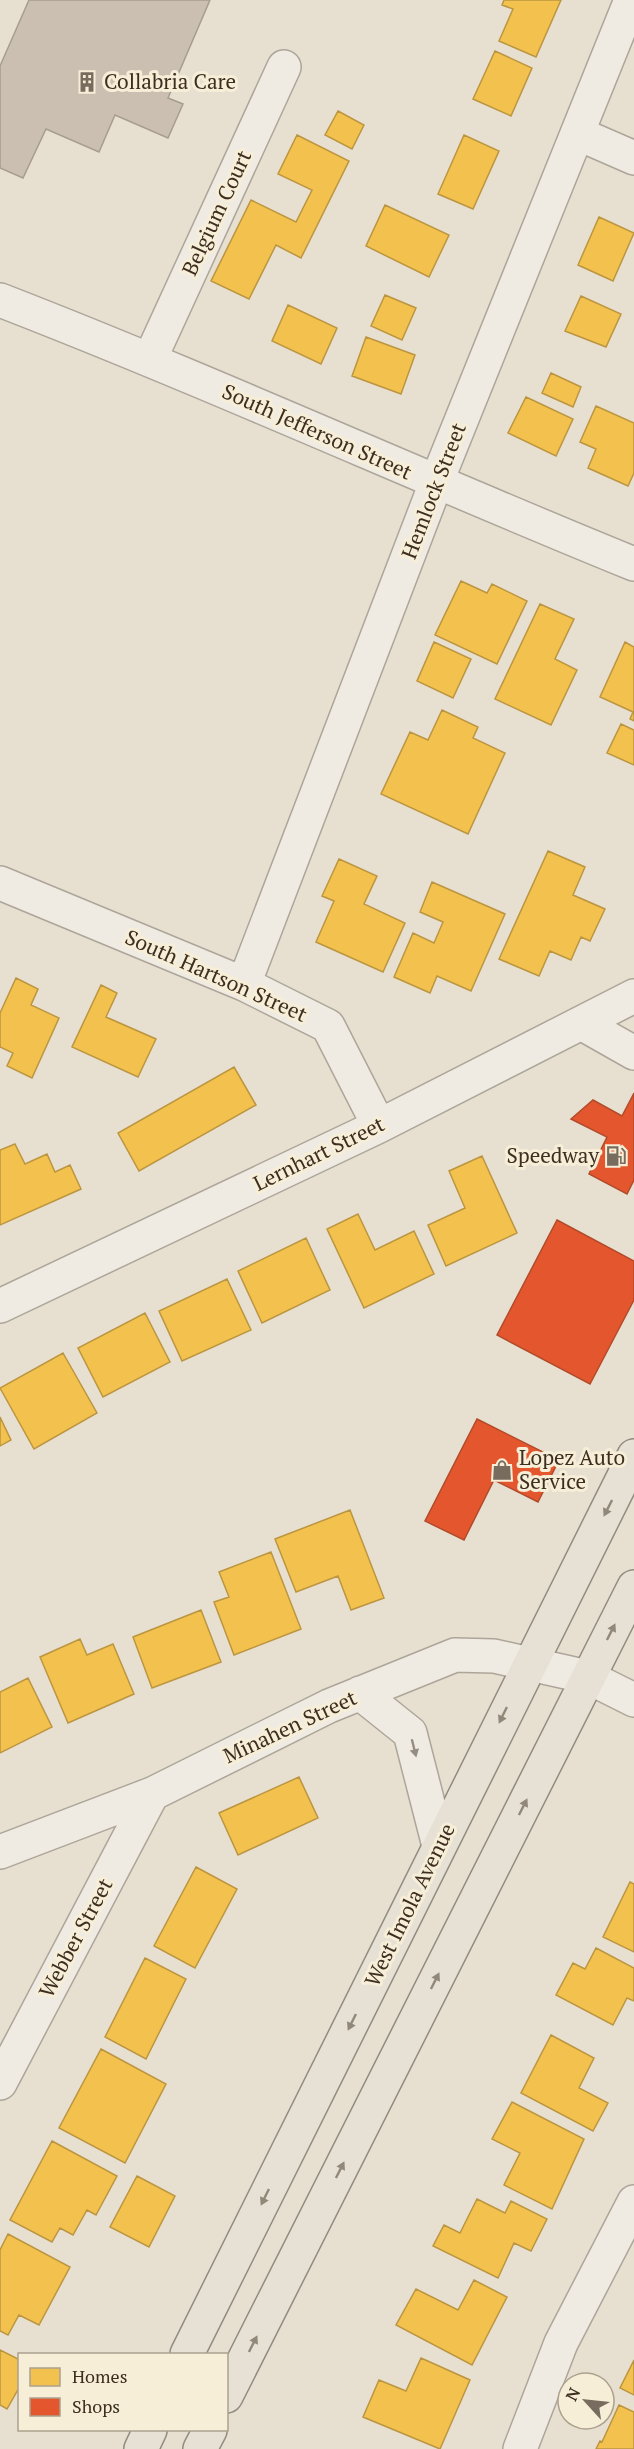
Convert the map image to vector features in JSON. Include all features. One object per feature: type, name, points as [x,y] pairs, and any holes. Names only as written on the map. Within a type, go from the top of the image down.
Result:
[{"type":"main road","name":"West Imola Avenue","points":[[189,2353],[529,1663],[634,1456]]},
{"type":"main road","points":[[228,2392],[634,1587]]},
{"type":"main road","points":[[141,2449],[150,2431]]},
{"type":"main road","points":[[200,2449],[209,2431]]},
{"type":"street","name":"Hemlock Street","points":[[244,984],[436,483],[579,134],[630,0]]},
{"type":"street","name":"Belgium Court","points":[[150,359],[284,66]]},
{"type":"street","points":[[579,134],[634,158]]},
{"type":"street","name":"South Jefferson Street","points":[[0,300],[150,359],[436,483],[634,564]]},
{"type":"street","name":"South Hartson Street","points":[[0,883],[244,984],[328,1026],[379,1126]]},
{"type":"street","name":"Lernhart Street","points":[[0,1306],[379,1126],[634,996]]},
{"type":"street","points":[[581,1023],[634,1053]]},
{"type":"street","name":"Minahen Street","points":[[0,1852],[152,1794],[360,1693],[455,1655],[494,1656],[588,1677],[634,1700]]},
{"type":"street","points":[[360,1693],[410,1733],[439,1846]]},
{"type":"street","name":"Webber Street","points":[[0,2083],[152,1794]]},
{"type":"street","points":[[520,2449],[561,2343],[634,2202]]},
{"type":"building: Homes","points":[[504,0],[561,0],[536,57],[499,41],[513,9],[502,5]]},
{"type":"building: Homes","points":[[495,51],[532,68],[511,116],[473,99]]},
{"type":"building: Homes","points":[[338,111],[364,125],[352,149],[325,135]]},
{"type":"building: Homes","points":[[297,135],[349,161],[301,258],[276,245],[249,299],[211,281],[251,200],[296,222],[312,190],[278,174]]},
{"type":"building: Homes","points":[[464,135],[499,151],[473,209],[438,194]]},
{"type":"building: Homes","points":[[385,205],[449,235],[429,277],[366,246]]},
{"type":"building: Homes","points":[[599,217],[634,233],[613,281],[578,265]]},
{"type":"building: Homes","points":[[385,295],[416,308],[402,340],[371,326]]},
{"type":"building: Homes","points":[[581,296],[621,314],[606,347],[565,331]]},
{"type":"building: Homes","points":[[288,305],[337,328],[321,364],[272,341]]},
{"type":"building: Homes","points":[[366,337],[415,355],[401,394],[352,376]]},
{"type":"building: Homes","points":[[551,373],[581,387],[573,407],[542,393]]},
{"type":"building: Homes","points":[[526,397],[573,419],[556,456],[508,433]]},
{"type":"building: Homes","points":[[596,406],[634,423],[634,473],[628,486],[588,468],[596,449],[580,442]]},
{"type":"building: Homes","points":[[461,581],[487,593],[492,584],[527,601],[497,664],[435,635]]},
{"type":"building: Homes","points":[[540,604],[574,619],[555,659],[577,670],[551,725],[495,699]]},
{"type":"building: Homes","points":[[434,642],[471,659],[453,698],[417,681]]},
{"type":"building: Homes","points":[[625,642],[634,647],[634,721],[630,719],[633,712],[600,697]]},
{"type":"building: Homes","points":[[442,710],[478,727],[473,738],[505,753],[468,834],[381,794],[410,732],[428,740]]},
{"type":"building: Homes","points":[[621,724],[634,730],[634,765],[607,753]]},
{"type":"building: Homes","points":[[548,851],[585,867],[573,895],[605,909],[590,941],[581,937],[571,960],[550,951],[539,976],[499,959]]},
{"type":"building: Homes","points":[[339,859],[377,876],[364,904],[405,923],[383,972],[316,942],[334,901],[322,896]]},
{"type":"building: Homes","points":[[432,882],[505,914],[471,991],[437,976],[430,993],[394,977],[413,933],[434,943],[443,922],[420,912]]},
{"type":"building: Homes","points":[[16,978],[38,989],[31,1005],[59,1018],[32,1078],[7,1066],[13,1053],[0,1047],[0,1013]]},
{"type":"building: Homes","points":[[101,985],[117,993],[106,1017],[156,1039],[138,1077],[72,1047]]},
{"type":"building: Homes","points":[[234,1067],[256,1105],[139,1171],[118,1133]]},
{"type":"building: Homes","points":[[15,1144],[25,1164],[47,1154],[55,1172],[70,1165],[81,1189],[0,1225],[0,1150]]},
{"type":"building: Homes","points":[[482,1156],[517,1233],[446,1266],[428,1225],[465,1208],[449,1171]]},
{"type":"building: Homes","points":[[358,1214],[375,1250],[414,1231],[434,1274],[364,1308],[327,1229]]},
{"type":"building: Homes","points":[[306,1238],[330,1290],[262,1323],[238,1271]]},
{"type":"building: Homes","points":[[227,1279],[251,1330],[182,1361],[159,1311]]},
{"type":"building: Homes","points":[[145,1313],[170,1362],[103,1397],[78,1348]]},
{"type":"building: Homes","points":[[63,1353],[97,1413],[34,1449],[0,1388]]},
{"type":"building: Homes","points":[[0,1417],[11,1440],[0,1446]]},
{"type":"building: Homes","points":[[350,1510],[384,1598],[351,1610],[338,1576],[296,1592],[275,1539]]},
{"type":"building: Homes","points":[[271,1552],[301,1629],[234,1655],[214,1602],[229,1597],[219,1572]]},
{"type":"building: Homes","points":[[201,1610],[221,1662],[152,1688],[133,1637]]},
{"type":"building: Homes","points":[[80,1639],[87,1655],[113,1644],[134,1694],[68,1723],[40,1657]]},
{"type":"building: Homes","points":[[28,1678],[52,1727],[0,1753],[0,1692]]},
{"type":"building: Homes","points":[[299,1777],[318,1818],[238,1855],[219,1813]]},
{"type":"building: Homes","points":[[196,1867],[237,1889],[195,1968],[154,1946]]},
{"type":"building: Homes","points":[[630,1882],[634,1884],[634,1952],[603,1937]]},
{"type":"building: Homes","points":[[596,1948],[634,1968],[634,2001],[627,1998],[613,2025],[556,1995],[573,1963],[585,1969]]},
{"type":"building: Homes","points":[[145,1958],[186,1979],[146,2059],[105,2037]]},
{"type":"building: Homes","points":[[551,2035],[594,2058],[579,2088],[608,2103],[593,2131],[521,2093]]},
{"type":"building: Homes","points":[[101,2049],[166,2084],[125,2163],[59,2128]]},
{"type":"building: Homes","points":[[512,2102],[584,2139],[552,2209],[504,2185],[520,2153],[492,2139]]},
{"type":"building: Homes","points":[[52,2141],[117,2176],[96,2215],[87,2210],[73,2235],[60,2228],[52,2242],[10,2220]]},
{"type":"building: Homes","points":[[137,2176],[175,2196],[149,2247],[110,2227]]},
{"type":"building: Homes","points":[[477,2199],[505,2213],[511,2201],[547,2219],[531,2251],[514,2243],[498,2278],[433,2246],[444,2225],[460,2233]]},
{"type":"building: Homes","points":[[8,2234],[70,2267],[39,2325],[19,2315],[8,2335],[0,2331],[0,2250]]},
{"type":"building: Homes","points":[[474,2280],[507,2297],[472,2365],[396,2325],[416,2289],[458,2310]]},
{"type":"building: Homes","points":[[0,2350],[18,2359],[18,2390],[7,2409],[0,2405]]},
{"type":"building: Homes","points":[[421,2358],[470,2380],[440,2449],[363,2417],[379,2380],[406,2391]]},
{"type":"building: Homes","points":[[634,2360],[634,2395],[620,2388]]},
{"type":"building: Homes","points":[[619,2405],[634,2412],[634,2449],[596,2449],[607,2431],[616,2431],[616,2412]]},
{"type":"building: Shops","name":"Speedway","points":[[634,1093],[634,1180],[627,1194],[589,1174],[607,1137],[571,1119],[593,1100],[622,1116]]},
{"type":"building: Shops","points":[[557,1220],[634,1261],[634,1300],[590,1384],[497,1335]]},
{"type":"building: Shops","name":"Lopez Auto Service","points":[[477,1419],[559,1460],[538,1502],[494,1480],[464,1540],[425,1521]]},
{"type":"building: Other","name":"Collabria Care","points":[[29,0],[210,0],[168,98],[183,104],[168,138],[115,115],[99,152],[46,129],[23,178],[0,168],[0,66]]},
{"type":"place","name":"Collabria Care","points":[[87,82]]},
{"type":"place","name":"Speedway","points":[[616,1156]]},
{"type":"place","name":"Lopez Auto Service","points":[[502,1470]]}]
